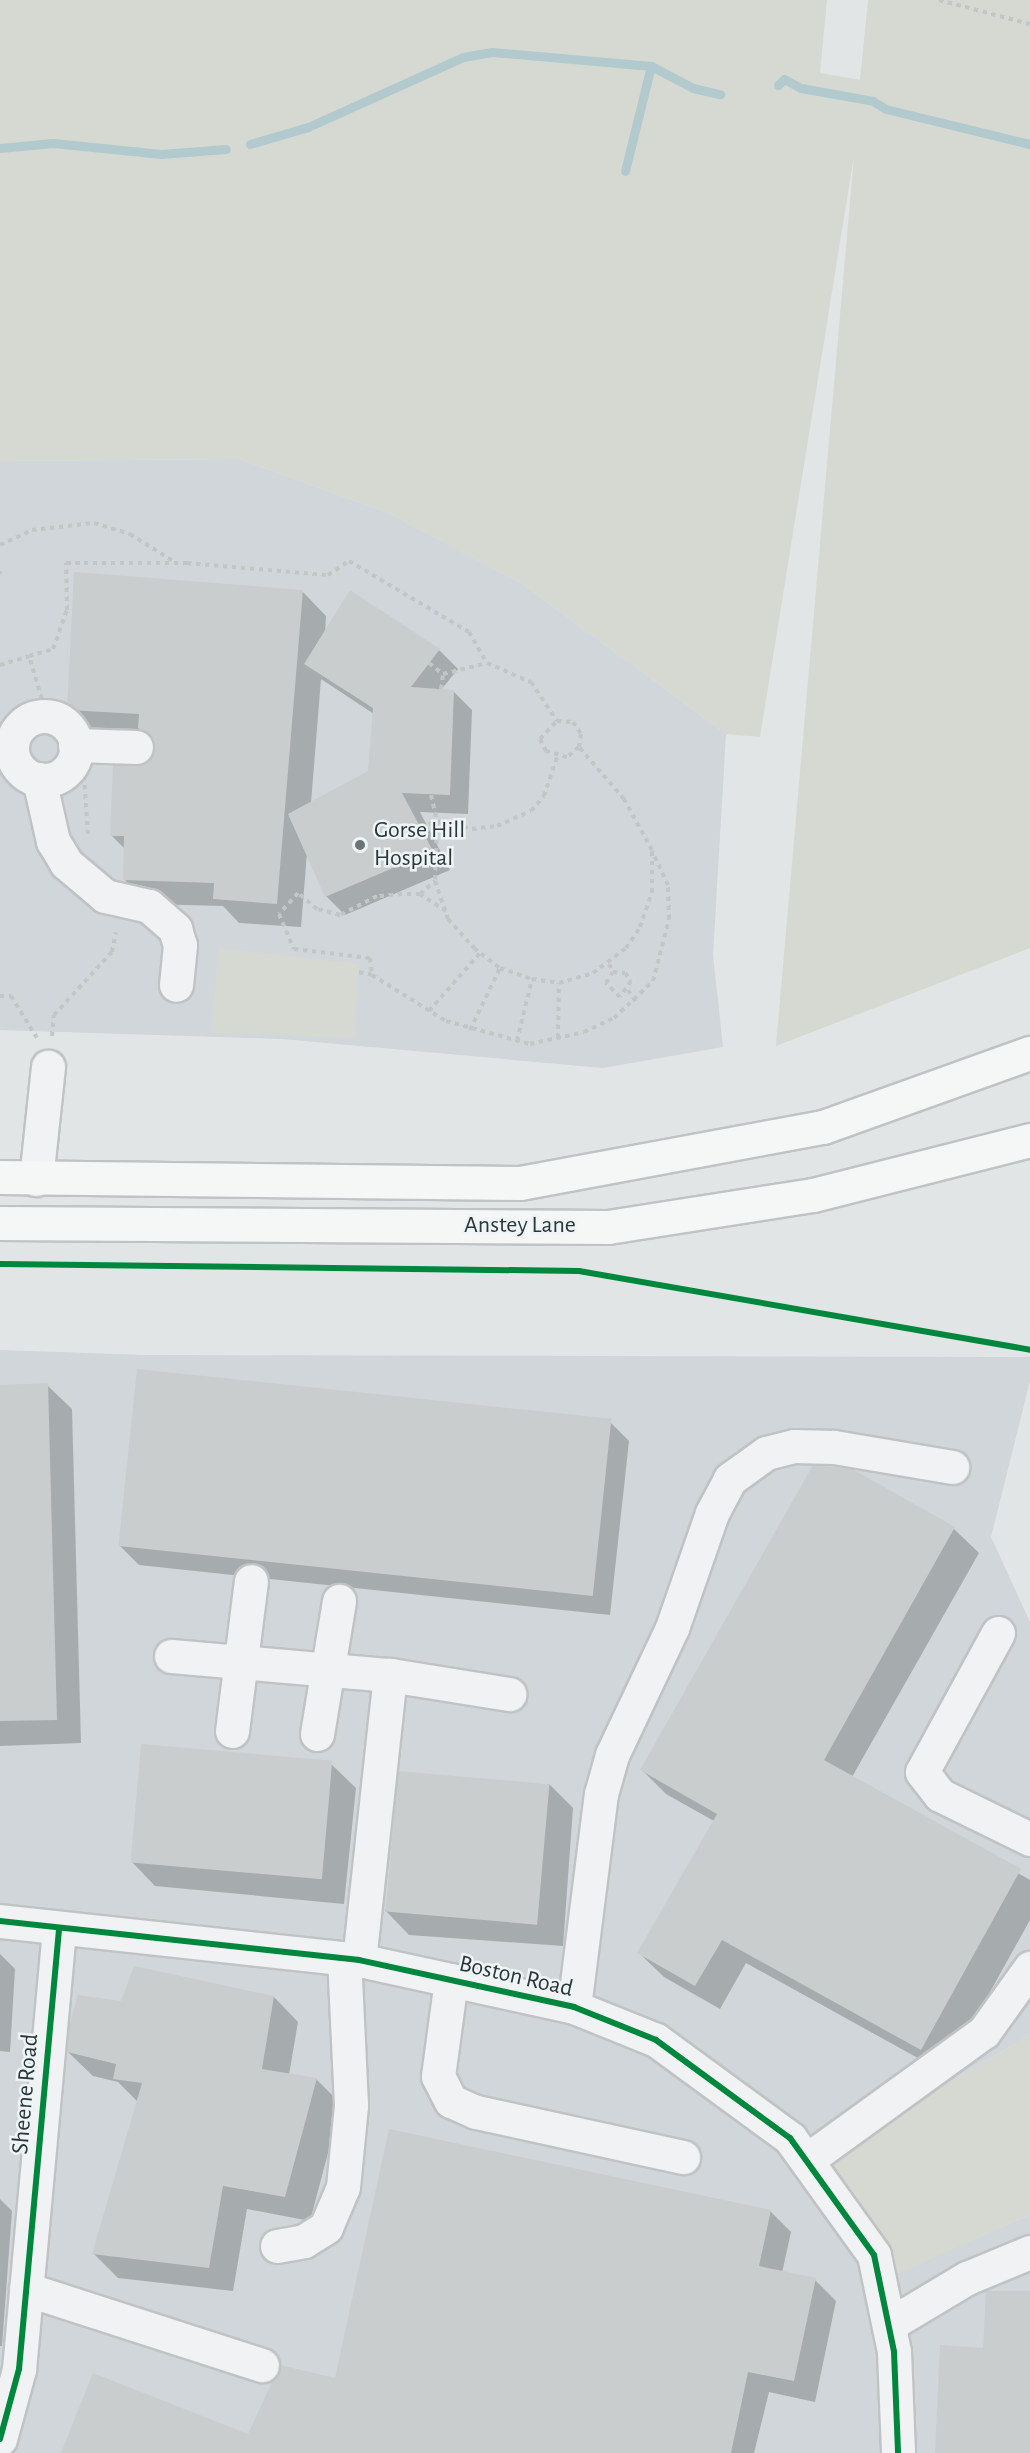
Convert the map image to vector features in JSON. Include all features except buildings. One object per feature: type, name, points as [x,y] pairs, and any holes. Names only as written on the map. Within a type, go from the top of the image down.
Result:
[{"type":"main road","name":"Anstey Lane","points":[[0,1177],[520,1183],[823,1127],[1030,1053]]},
{"type":"main road","name":"Anstey Lane","points":[[0,1223],[608,1227],[813,1195],[1030,1140]]},
{"type":"street","points":[[47,716],[63,723],[75,745],[66,771],[39,779],[20,770],[6,735],[30,719],[47,716]]},
{"type":"street","points":[[75,745],[136,747]]},
{"type":"street","points":[[39,779],[53,841],[66,863],[105,896],[149,906],[175,930],[180,945],[176,985]]},
{"type":"street","points":[[36,1179],[48,1066]]},
{"type":"street","points":[[574,2007],[601,1794],[612,1755],[672,1628],[712,1513],[730,1479],[757,1457],[794,1446],[834,1447],[952,1467]]},
{"type":"street","points":[[232,1731],[251,1581]]},
{"type":"street","points":[[317,1734],[339,1600]]},
{"type":"street","points":[[998,1633],[922,1772],[940,1795],[1030,1839]]},
{"type":"street","points":[[171,1656],[390,1675],[509,1694]]},
{"type":"street","points":[[277,2246],[304,2241],[326,2227],[343,2187],[351,2105],[351,1959],[390,1675]]},
{"type":"street","name":"Boston Road","points":[[0,1921],[59,1930],[351,1959],[574,2007],[656,2040],[790,2138],[874,2255],[890,2324],[898,2453]]},
{"type":"street","name":"Sheene Road","points":[[0,2439],[19,2369],[59,1930]]},
{"type":"street","points":[[807,2160],[918,2085],[984,2032],[1030,1968]]},
{"type":"street","points":[[451,1980],[438,2076],[451,2101],[476,2112],[683,2157]]},
{"type":"street","points":[[890,2324],[967,2278],[1030,2252]]},
{"type":"street","points":[[26,2289],[262,2366]]},
{"type":"path","points":[[939,0],[1030,24]]},
{"type":"path","points":[[0,545],[32,530],[94,523],[130,534],[177,563]]},
{"type":"path","points":[[0,665],[53,649],[67,610],[66,563],[177,563],[328,575],[349,561],[469,632],[487,663],[531,682],[557,721]]},
{"type":"path","points":[[29,656],[50,709],[47,716]]},
{"type":"path","points":[[429,663],[443,674]]},
{"type":"path","points":[[443,674],[487,663]]},
{"type":"path","points":[[441,689],[443,674]]},
{"type":"path","points":[[359,972],[372,975],[429,1011],[470,1030],[517,1041],[558,1038],[584,1032],[636,1002],[653,981],[669,919],[668,885],[624,799],[579,747],[581,734],[573,722],[557,721]]},
{"type":"path","points":[[557,721],[540,739],[557,757]]},
{"type":"path","points":[[420,827],[437,821],[472,829],[515,820],[544,796],[557,757],[579,747]]},
{"type":"path","points":[[431,795],[437,821],[435,881],[446,911]]},
{"type":"path","points":[[372,975],[370,958],[294,949],[279,914],[298,893],[317,909],[340,915],[377,896],[420,894],[446,911],[480,953],[500,968],[532,979],[559,982],[609,964],[640,927],[652,892],[652,850]]},
{"type":"path","points":[[420,894],[435,881]]},
{"type":"path","points":[[429,1011],[480,953]]},
{"type":"path","points":[[609,964],[613,972]]},
{"type":"path","points":[[470,1030],[500,968]]},
{"type":"path","points":[[613,972],[625,973],[631,981],[628,990],[620,997],[609,992],[606,983],[613,972]]},
{"type":"path","points":[[517,1041],[532,979]]},
{"type":"path","points":[[558,1038],[559,982]]},
{"type":"path","points":[[628,990],[636,1002]]},
{"type":"path","points":[[0,996],[11,996],[43,1048],[48,1066]]},
{"type":"shaded area","points":[[0,0],[827,0],[820,73],[860,80],[868,0],[1030,0],[1030,948],[776,1046],[854,156],[760,737],[726,734],[521,583],[388,513],[239,459],[0,461]]},
{"type":"shaded area","name":"Gorse Hill Hospital","points":[[239,459],[388,513],[521,583],[726,734],[713,955],[723,1047],[603,1068],[282,1039],[0,1030],[0,461]]},
{"type":"shaded area","points":[[219,948],[359,964],[354,1038],[211,1033]]},
{"type":"shaded area","points":[[0,1350],[144,1355],[1030,1357],[1030,1381],[991,1537],[1030,1622],[1030,2035],[823,2156],[893,2275],[1030,2215],[1030,2453],[0,2453]]},
{"type":"shaded area","points":[[1030,2035],[1030,2215],[893,2276],[823,2156]]},
{"type":"waterway","points":[[250,144],[308,127],[463,57],[492,52],[651,66],[693,88],[720,94]]},
{"type":"waterway","points":[[625,171],[651,66]]},
{"type":"waterway","points":[[778,85],[784,79],[801,88],[873,101],[886,109],[1030,144]]},
{"type":"waterway","points":[[0,148],[53,143],[161,154],[226,149]]},
{"type":"cycle path","points":[[0,1264],[579,1271],[1030,1350]]},
{"type":"cycle path","points":[[0,1921],[359,1960],[574,2007],[656,2040],[790,2138],[874,2255],[894,2352],[898,2453]]},
{"type":"cycle path","points":[[0,2439],[19,2369],[59,1930]]},
{"type":"place","name":"Gorse Hill Hospital","points":[[360,845]]}]
